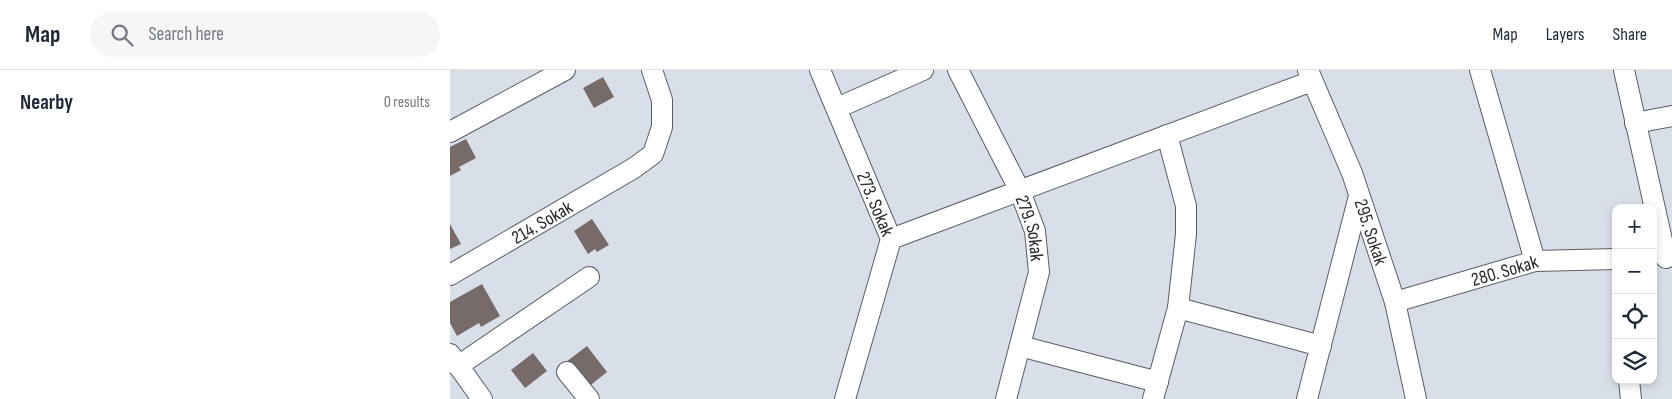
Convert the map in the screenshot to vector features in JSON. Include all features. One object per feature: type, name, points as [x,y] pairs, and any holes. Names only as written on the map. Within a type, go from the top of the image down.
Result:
[{"type":"street","points":[[450,132],[565,70]]},
{"type":"street","name":"214. Sokak","points":[[450,275],[634,168],[652,154],[662,127],[662,100],[652,70]]},
{"type":"street","name":"273. Sokak","points":[[820,70],[891,239],[845,399]]},
{"type":"street","points":[[837,108],[922,70]]},
{"type":"street","name":"279. Sokak","points":[[958,70],[1020,191],[1035,230],[1039,272],[1006,399]]},
{"type":"street","points":[[1480,70],[1535,260]]},
{"type":"street","points":[[1624,70],[1664,258]]},
{"type":"street","points":[[891,239],[1168,135],[1310,75]]},
{"type":"street","name":"295. Sokak","points":[[1310,75],[1352,173],[1395,302],[1416,399]]},
{"type":"street","points":[[1635,123],[1672,116]]},
{"type":"street","points":[[1020,346],[1156,391],[1178,308],[1186,234],[1186,206],[1168,135]]},
{"type":"street","points":[[1307,399],[1359,196]]},
{"type":"street","name":"280. Sokak","points":[[1395,302],[1535,260],[1612,258]]},
{"type":"street","points":[[482,399],[454,360],[589,277]]},
{"type":"street","points":[[1178,308],[1321,346]]},
{"type":"street","points":[[567,372],[589,399]]},
{"type":"street","points":[[1629,384],[1631,399]]},
{"type":"building","points":[[603,77],[614,97],[594,108],[583,88]]},
{"type":"building","points":[[466,139],[476,158],[459,167],[461,170],[450,176],[450,147]]},
{"type":"building","points":[[592,219],[609,245],[597,252],[595,249],[588,254],[574,231]]},
{"type":"building","points":[[450,224],[461,244],[450,249]]},
{"type":"building","points":[[482,284],[500,316],[481,327],[479,323],[457,336],[450,323],[450,302]]},
{"type":"building","points":[[587,346],[607,372],[587,388],[566,362]]},
{"type":"building","points":[[533,353],[547,371],[525,388],[511,370]]}]
